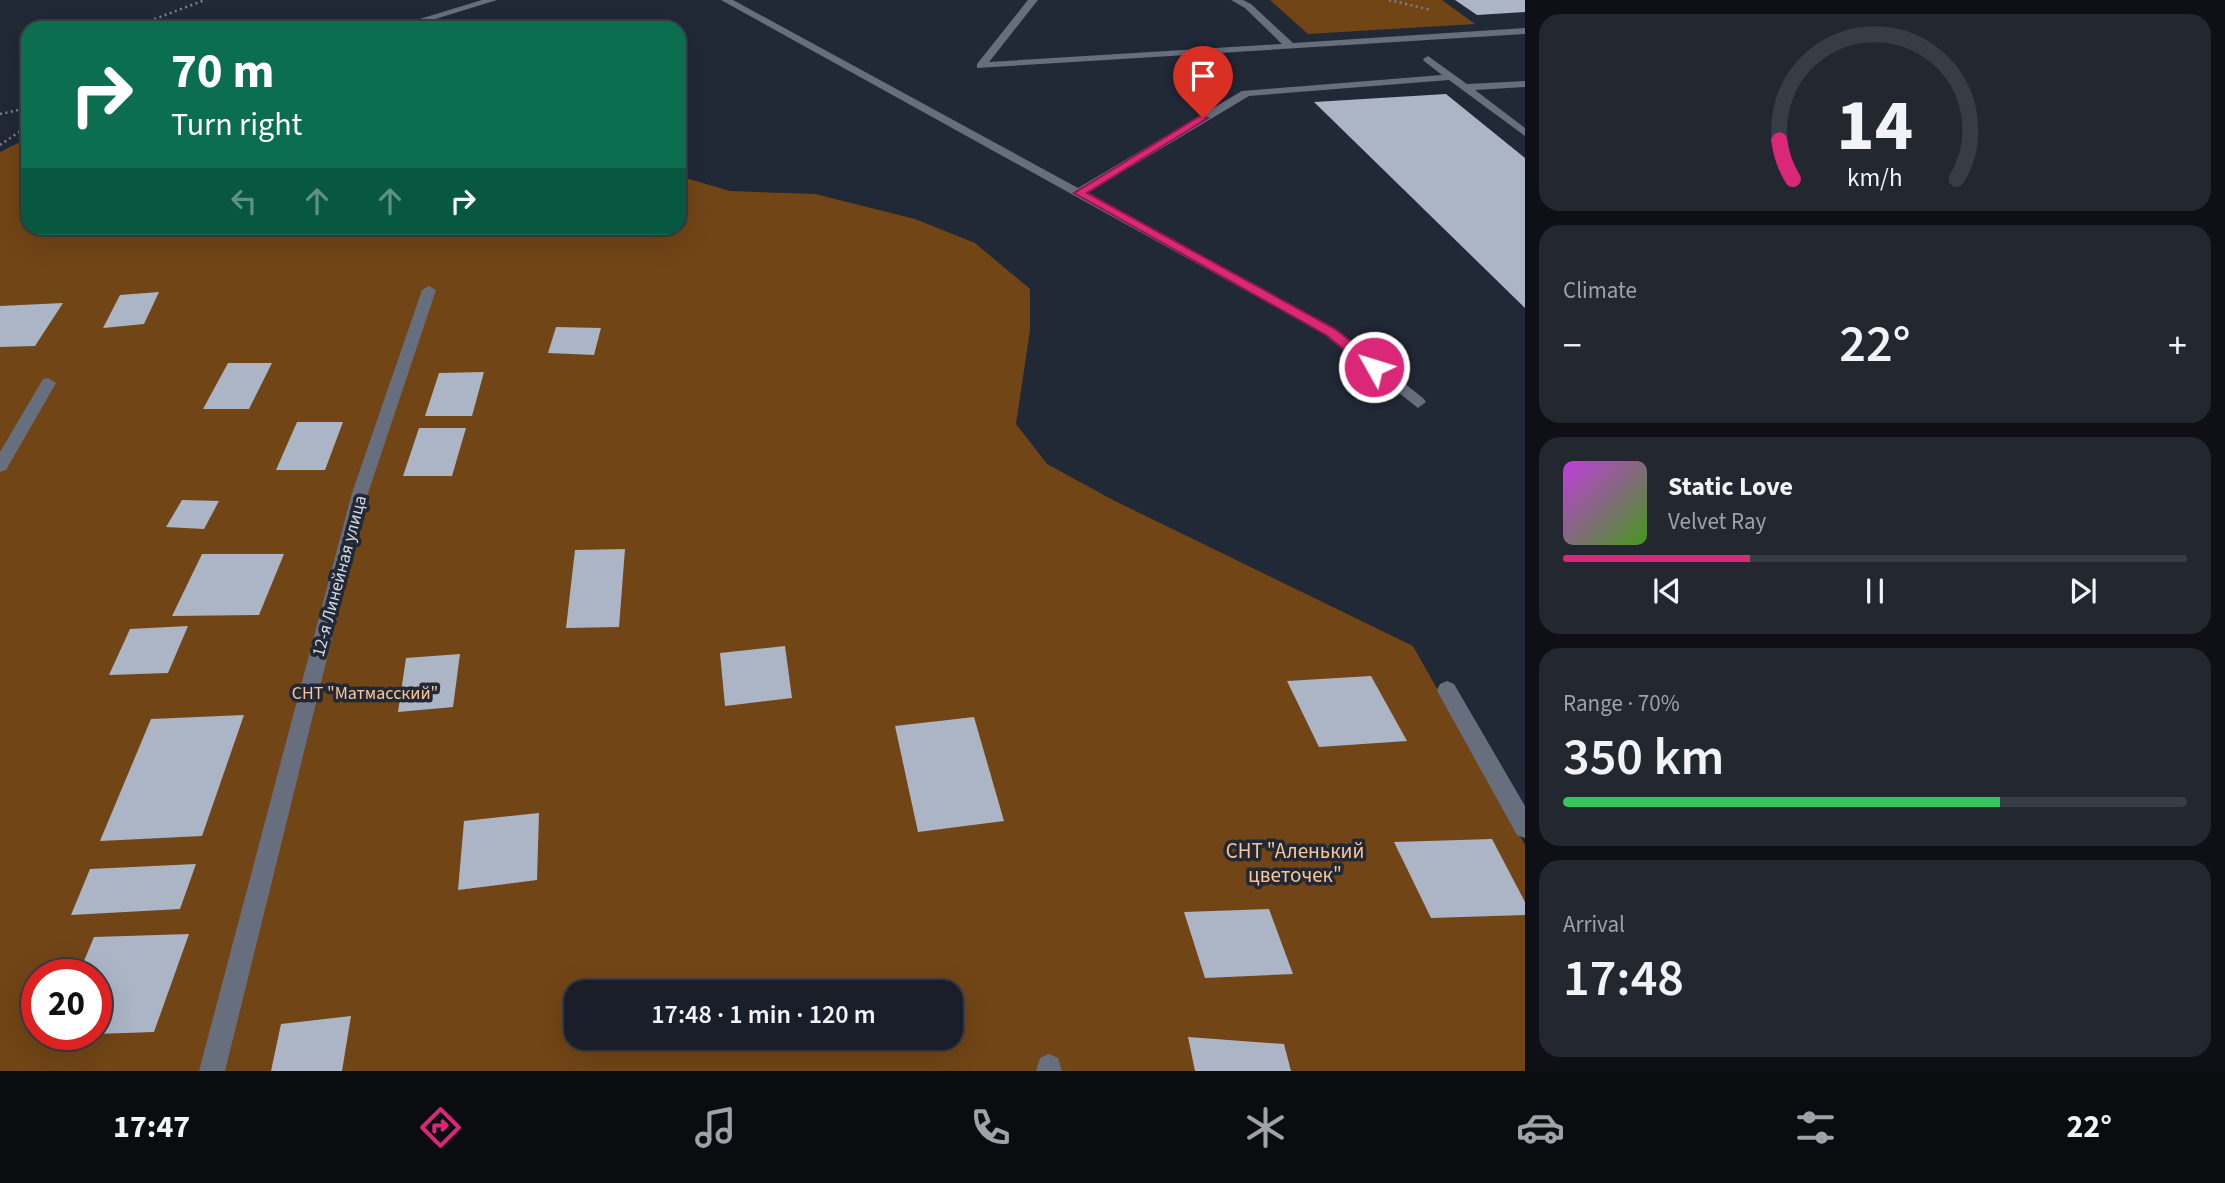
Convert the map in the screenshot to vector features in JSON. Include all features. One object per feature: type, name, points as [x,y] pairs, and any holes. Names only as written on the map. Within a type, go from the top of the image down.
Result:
[{"type":"street","points":[[419,21],[492,0]]},
{"type":"street","points":[[726,0],[1331,332],[1418,402]]},
{"type":"street","points":[[1033,0],[981,66],[1525,31]]},
{"type":"street","points":[[1236,0],[1248,6],[1290,47]]},
{"type":"street","points":[[1428,59],[1525,134]]},
{"type":"street","points":[[1079,193],[1246,93],[1452,77]]},
{"type":"street","points":[[1465,87],[1525,83]]},
{"type":"street","name":"12-я Линейная улица","points":[[212,1071],[360,493],[429,290]]},
{"type":"street","points":[[0,466],[48,383]]},
{"type":"street","points":[[1447,690],[1525,827]]},
{"type":"path","points":[[152,21],[205,0]]},
{"type":"path","points":[[0,114],[21,110]]},
{"type":"path","points":[[0,145],[21,131]]},
{"type":"green space","points":[[1270,0],[1442,0],[1475,24],[1308,34]]},
{"type":"green space","points":[[21,142],[21,235],[686,235],[686,178],[730,191],[815,194],[915,219],[975,243],[1030,289],[1030,330],[1016,424],[1047,464],[1113,500],[1413,646],[1525,845],[1525,1071],[0,1071],[0,152]]},
{"type":"building","points":[[1455,0],[1525,0],[1525,12],[1477,15]]},
{"type":"building","points":[[1446,94],[1525,158],[1525,308],[1314,102]]},
{"type":"building","points":[[159,292],[144,324],[103,328],[120,295]]},
{"type":"building","points":[[63,303],[35,346],[0,347],[0,306]]},
{"type":"building","points":[[556,327],[601,328],[594,355],[548,353]]},
{"type":"building","points":[[228,363],[272,363],[249,409],[203,409]]},
{"type":"building","points":[[484,372],[472,416],[425,416],[439,373]]},
{"type":"building","points":[[297,422],[343,422],[325,470],[276,470]]},
{"type":"building","points":[[419,428],[466,428],[452,476],[403,476]]},
{"type":"building","points":[[182,500],[219,501],[204,529],[166,527]]},
{"type":"building","points":[[625,549],[619,627],[566,628],[575,550]]},
{"type":"building","points":[[202,554],[284,554],[259,615],[172,616]]},
{"type":"building","points":[[188,626],[168,673],[109,675],[130,629]]},
{"type":"building","points":[[785,646],[792,698],[725,706],[720,653]]},
{"type":"building","points":[[460,654],[453,707],[398,712],[406,658]]},
{"type":"building","points":[[1371,676],[1407,741],[1319,747],[1287,681]]},
{"type":"building","points":[[244,715],[202,836],[100,841],[151,719]]},
{"type":"building","points":[[974,717],[1004,821],[918,832],[895,726]]},
{"type":"building","points":[[539,813],[537,880],[458,890],[464,821]]},
{"type":"building","points":[[1492,839],[1525,902],[1525,915],[1431,918],[1394,842]]},
{"type":"building","points":[[196,864],[180,909],[71,915],[90,869]]},
{"type":"building","points":[[1269,909],[1293,974],[1205,978],[1184,912]]},
{"type":"building","points":[[189,934],[154,1032],[112,1033],[112,959],[85,959],[94,937]]},
{"type":"building","points":[[351,1016],[342,1071],[271,1071],[281,1024]]},
{"type":"building","points":[[1188,1037],[1284,1044],[1291,1071],[1195,1071]]},
{"type":"route","points":[[1203,118],[1079,193],[1331,332],[1374,367]]},
{"type":"park label","name":"СНТ \"Матмасский\"","points":[[365,693]]},
{"type":"park label","name":"СНТ \"Аленький цветочек\"","points":[[1295,863]]}]
